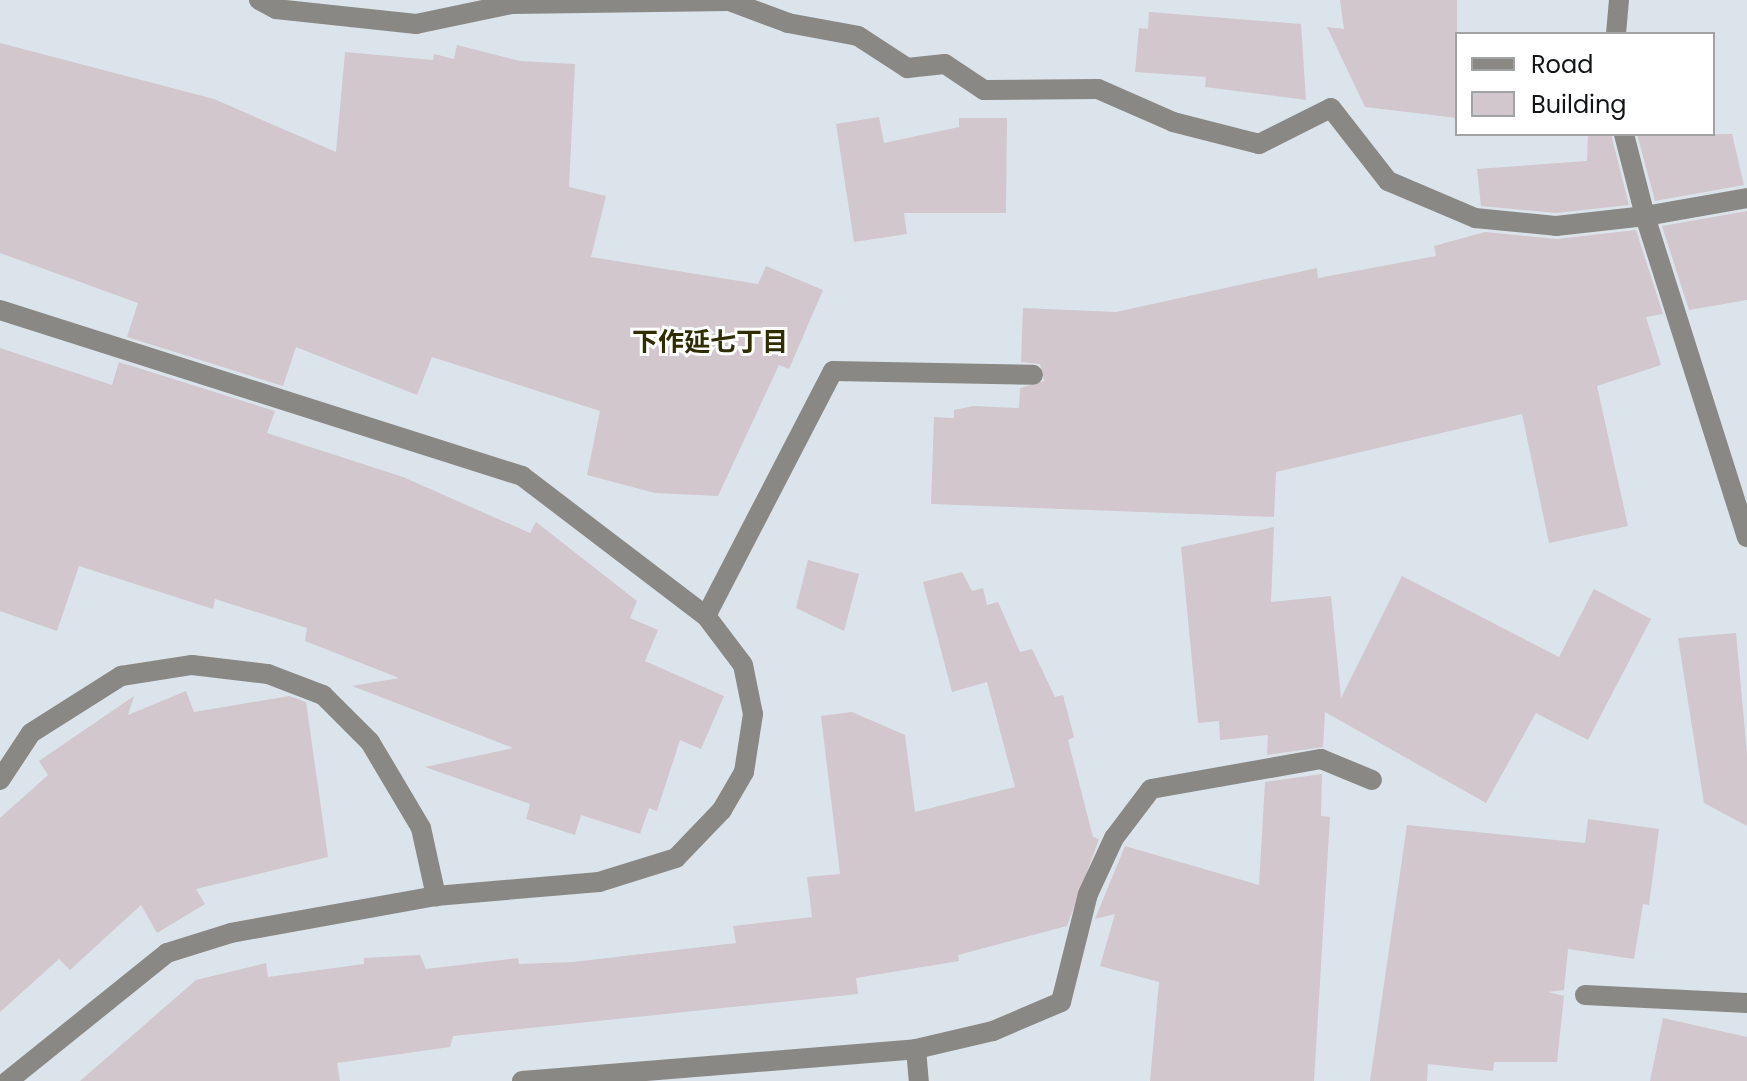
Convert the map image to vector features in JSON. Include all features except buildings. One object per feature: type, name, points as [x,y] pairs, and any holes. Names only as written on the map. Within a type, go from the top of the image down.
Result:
[{"type":"street","points":[[259,0],[276,9],[416,24],[512,4],[729,1],[788,23],[858,36],[907,68],[945,64],[984,90],[1098,89],[1173,122],[1259,144],[1331,108],[1388,181],[1475,218],[1556,226],[1645,216],[1747,198]]},
{"type":"street","points":[[1616,32],[1619,0]]},
{"type":"street","points":[[1625,136],[1645,216],[1747,537]]},
{"type":"street","points":[[0,310],[522,476],[706,616],[743,665],[753,714],[744,772],[713,819],[676,858],[599,882],[436,896],[231,933],[167,953],[8,1081]]},
{"type":"street","points":[[706,616],[833,371],[1033,375]]},
{"type":"street","points":[[0,780],[31,733],[121,676],[192,665],[268,674],[323,695],[370,742],[421,828],[436,896]]},
{"type":"street","points":[[522,1081],[916,1049],[993,1031],[1061,1002],[1088,894],[1114,838],[1151,789],[1321,759],[1372,780]]},
{"type":"street","points":[[1585,995],[1747,1003]]},
{"type":"street","points":[[916,1049],[919,1081]]},
{"type":"district","name":"下作延七丁目","points":[[710,343]]}]
